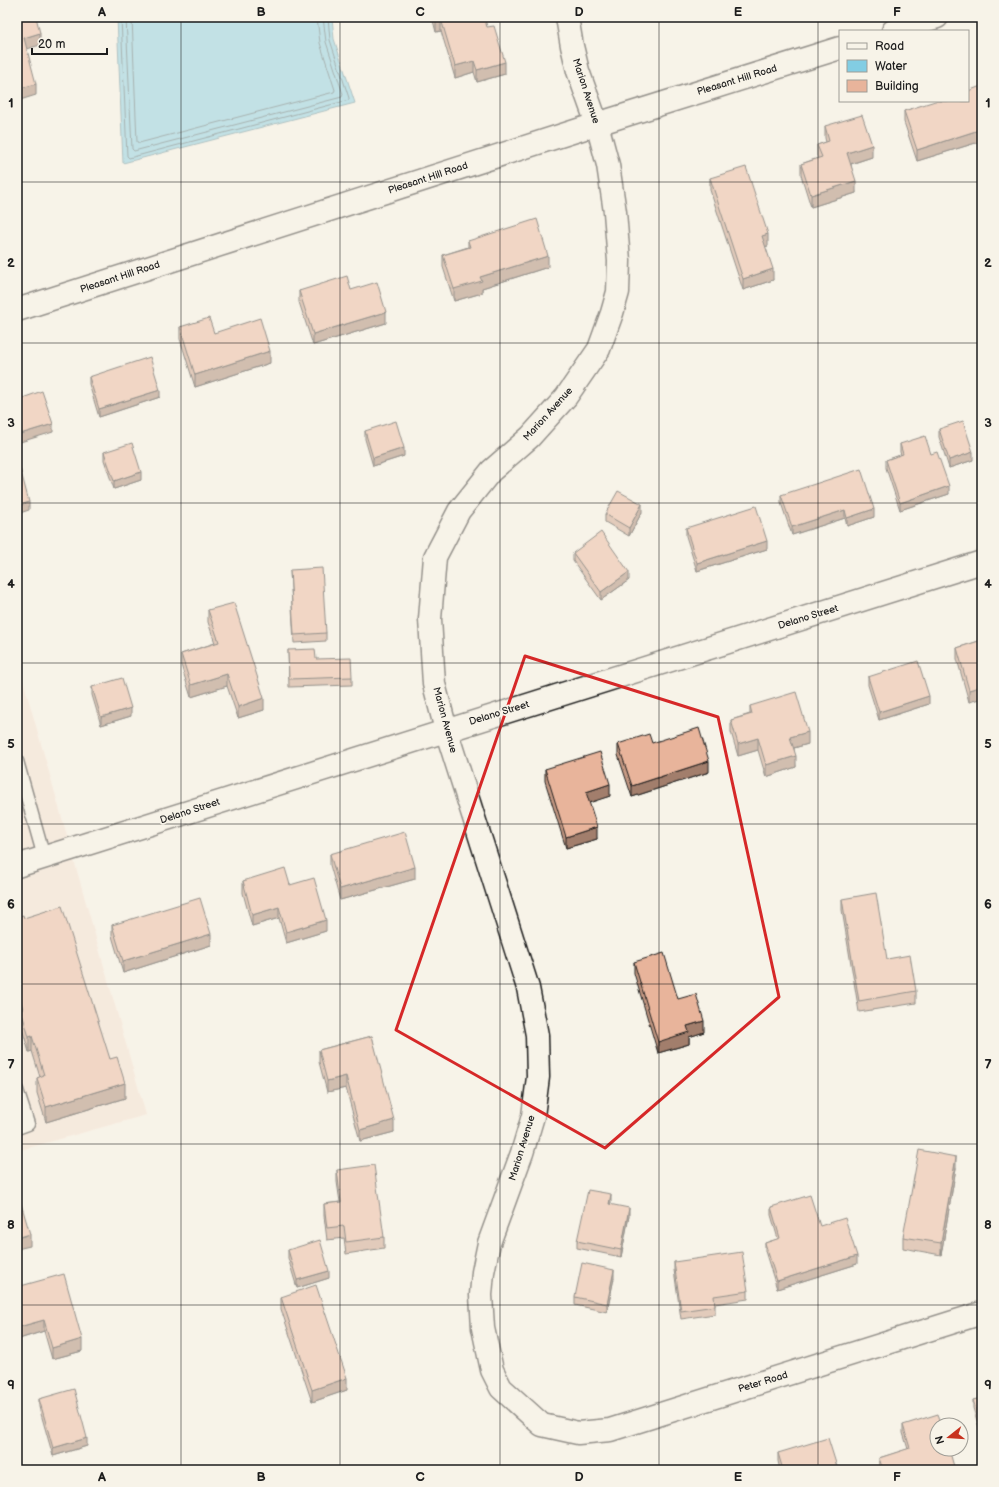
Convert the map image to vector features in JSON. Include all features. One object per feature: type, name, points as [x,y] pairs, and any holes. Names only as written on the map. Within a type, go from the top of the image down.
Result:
[{"type":"street","name":"Marion Avenue","points":[[542,1425],[501,1388],[492,1370],[483,1328],[481,1295],[483,1272],[489,1244],[522,1154],[533,1116],[538,1077],[537,1035],[528,988],[446,730],[434,684],[431,627],[435,557],[459,511],[487,477],[530,437],[566,397],[598,349],[612,313],[618,292],[619,261],[615,212],[608,165],[597,124],[577,65],[566,17]]},
{"type":"street","points":[[896,30],[937,17]]},
{"type":"street","name":"Pleasant Hill Road","points":[[17,310],[597,124],[839,48]]},
{"type":"street","name":"Delano Street","points":[[17,866],[982,562]]},
{"type":"street","name":"Peter Road","points":[[542,1425],[578,1433],[610,1430],[982,1314]]},
{"type":"lane","points":[[17,761],[44,857]]},
{"type":"lane","points":[[17,1090],[28,1124],[17,1128]]},
{"type":"highlighted area","points":[[525,656],[718,717],[779,997],[605,1148],[396,1030]]},
{"type":"shaded area","points":[[17,659],[146,1115],[17,1151]]},
{"type":"water","points":[[117,17],[332,17],[334,39],[355,103],[123,163]]},
{"type":"building","points":[[17,17],[36,17],[40,33],[24,38],[36,84],[17,89]]},
{"type":"building","points":[[435,17],[484,17],[487,27],[494,26],[505,62],[477,70],[474,61],[455,66],[441,19],[436,21]]},
{"type":"building","points":[[981,86],[982,129],[917,150],[904,111],[932,102],[969,102],[969,91]]},
{"type":"building","points":[[862,115],[872,145],[847,153],[856,181],[811,195],[801,164],[822,157],[817,145],[829,141],[825,126]]},
{"type":"building","points":[[746,167],[768,234],[762,236],[773,269],[743,279],[710,178]]},
{"type":"building","points":[[537,219],[548,256],[480,277],[482,281],[454,289],[443,255],[470,247],[468,241]]},
{"type":"building","points":[[347,276],[351,290],[377,282],[386,312],[313,334],[299,291]]},
{"type":"building","points":[[209,318],[214,333],[260,318],[270,351],[195,375],[180,327]]},
{"type":"building","points":[[150,357],[160,390],[99,409],[89,377]]},
{"type":"building","points":[[42,391],[53,424],[17,435],[17,400]]},
{"type":"building","points":[[396,421],[404,448],[373,458],[365,431]]},
{"type":"building","points":[[963,421],[973,452],[949,460],[939,429]]},
{"type":"building","points":[[925,436],[931,454],[937,452],[949,486],[900,503],[886,460],[903,454],[900,444]]},
{"type":"building","points":[[132,443],[141,472],[114,481],[104,452]]},
{"type":"building","points":[[20,468],[29,502],[17,506],[17,469]]},
{"type":"building","points":[[861,469],[874,509],[847,518],[845,510],[792,527],[781,495]]},
{"type":"building","points":[[618,491],[642,504],[629,528],[605,514]]},
{"type":"building","points":[[756,506],[767,541],[697,563],[686,528]]},
{"type":"building","points":[[601,532],[629,572],[601,592],[573,553]]},
{"type":"building","points":[[322,568],[326,633],[294,635],[290,570]]},
{"type":"building","points":[[234,603],[264,698],[238,707],[227,674],[191,685],[181,654],[219,642],[208,610]]},
{"type":"building","points":[[982,640],[982,686],[969,690],[957,648]]},
{"type":"building","points":[[315,649],[316,659],[351,658],[352,677],[289,679],[288,650]]},
{"type":"building","points":[[918,661],[929,696],[879,712],[868,677]]},
{"type":"building","points":[[122,678],[131,708],[101,717],[92,687]]},
{"type":"building","points":[[796,692],[808,732],[790,737],[796,756],[766,765],[758,738],[738,744],[731,720],[752,714],[750,706]]},
{"type":"building","points":[[699,728],[709,761],[632,786],[618,744],[649,734],[652,743]]},
{"type":"building","points":[[600,752],[610,784],[586,792],[597,827],[566,837],[545,769]]},
{"type":"building","points":[[405,832],[415,867],[340,889],[330,854]]},
{"type":"building","points":[[285,868],[290,885],[314,878],[326,920],[286,932],[279,907],[252,915],[243,881]]},
{"type":"building","points":[[876,893],[887,959],[910,955],[916,991],[859,1001],[842,899]]},
{"type":"building","points":[[200,898],[211,934],[123,961],[112,925]]},
{"type":"building","points":[[62,906],[110,1059],[117,1057],[125,1083],[46,1107],[37,1078],[44,1075],[32,1036],[29,1037],[21,1010],[23,1009],[17,988],[17,917],[23,915],[24,918]]},
{"type":"building","points":[[664,953],[678,999],[696,994],[704,1021],[687,1026],[689,1032],[658,1042],[634,962]]},
{"type":"building","points":[[372,1036],[394,1120],[360,1130],[346,1076],[327,1081],[319,1050]]},
{"type":"building","points":[[919,1150],[956,1157],[941,1243],[903,1237]]},
{"type":"building","points":[[374,1165],[384,1237],[346,1242],[344,1226],[327,1228],[324,1204],[341,1202],[337,1170]]},
{"type":"building","points":[[17,1190],[30,1234],[17,1238]]},
{"type":"building","points":[[588,1190],[611,1194],[609,1204],[629,1208],[621,1250],[577,1241]]},
{"type":"building","points":[[810,1195],[820,1226],[845,1218],[857,1256],[777,1281],[765,1243],[780,1238],[771,1207]]},
{"type":"building","points":[[320,1240],[329,1271],[297,1280],[288,1250]]},
{"type":"building","points":[[742,1252],[748,1291],[714,1296],[715,1306],[681,1311],[674,1262]]},
{"type":"building","points":[[582,1263],[614,1270],[607,1304],[575,1297]]},
{"type":"building","points":[[64,1274],[82,1339],[52,1348],[44,1320],[19,1327],[17,1321],[17,1287]]},
{"type":"building","points":[[316,1285],[347,1378],[312,1390],[281,1297]]},
{"type":"building","points":[[74,1389],[87,1438],[53,1448],[39,1399]]},
{"type":"building","points":[[982,1398],[982,1429],[973,1400]]},
{"type":"building","points":[[938,1414],[939,1417],[929,1417],[929,1457],[951,1457],[955,1470],[883,1470],[879,1458],[910,1448],[903,1425]]},
{"type":"building","points":[[828,1438],[838,1470],[783,1470],[778,1453]]}]
